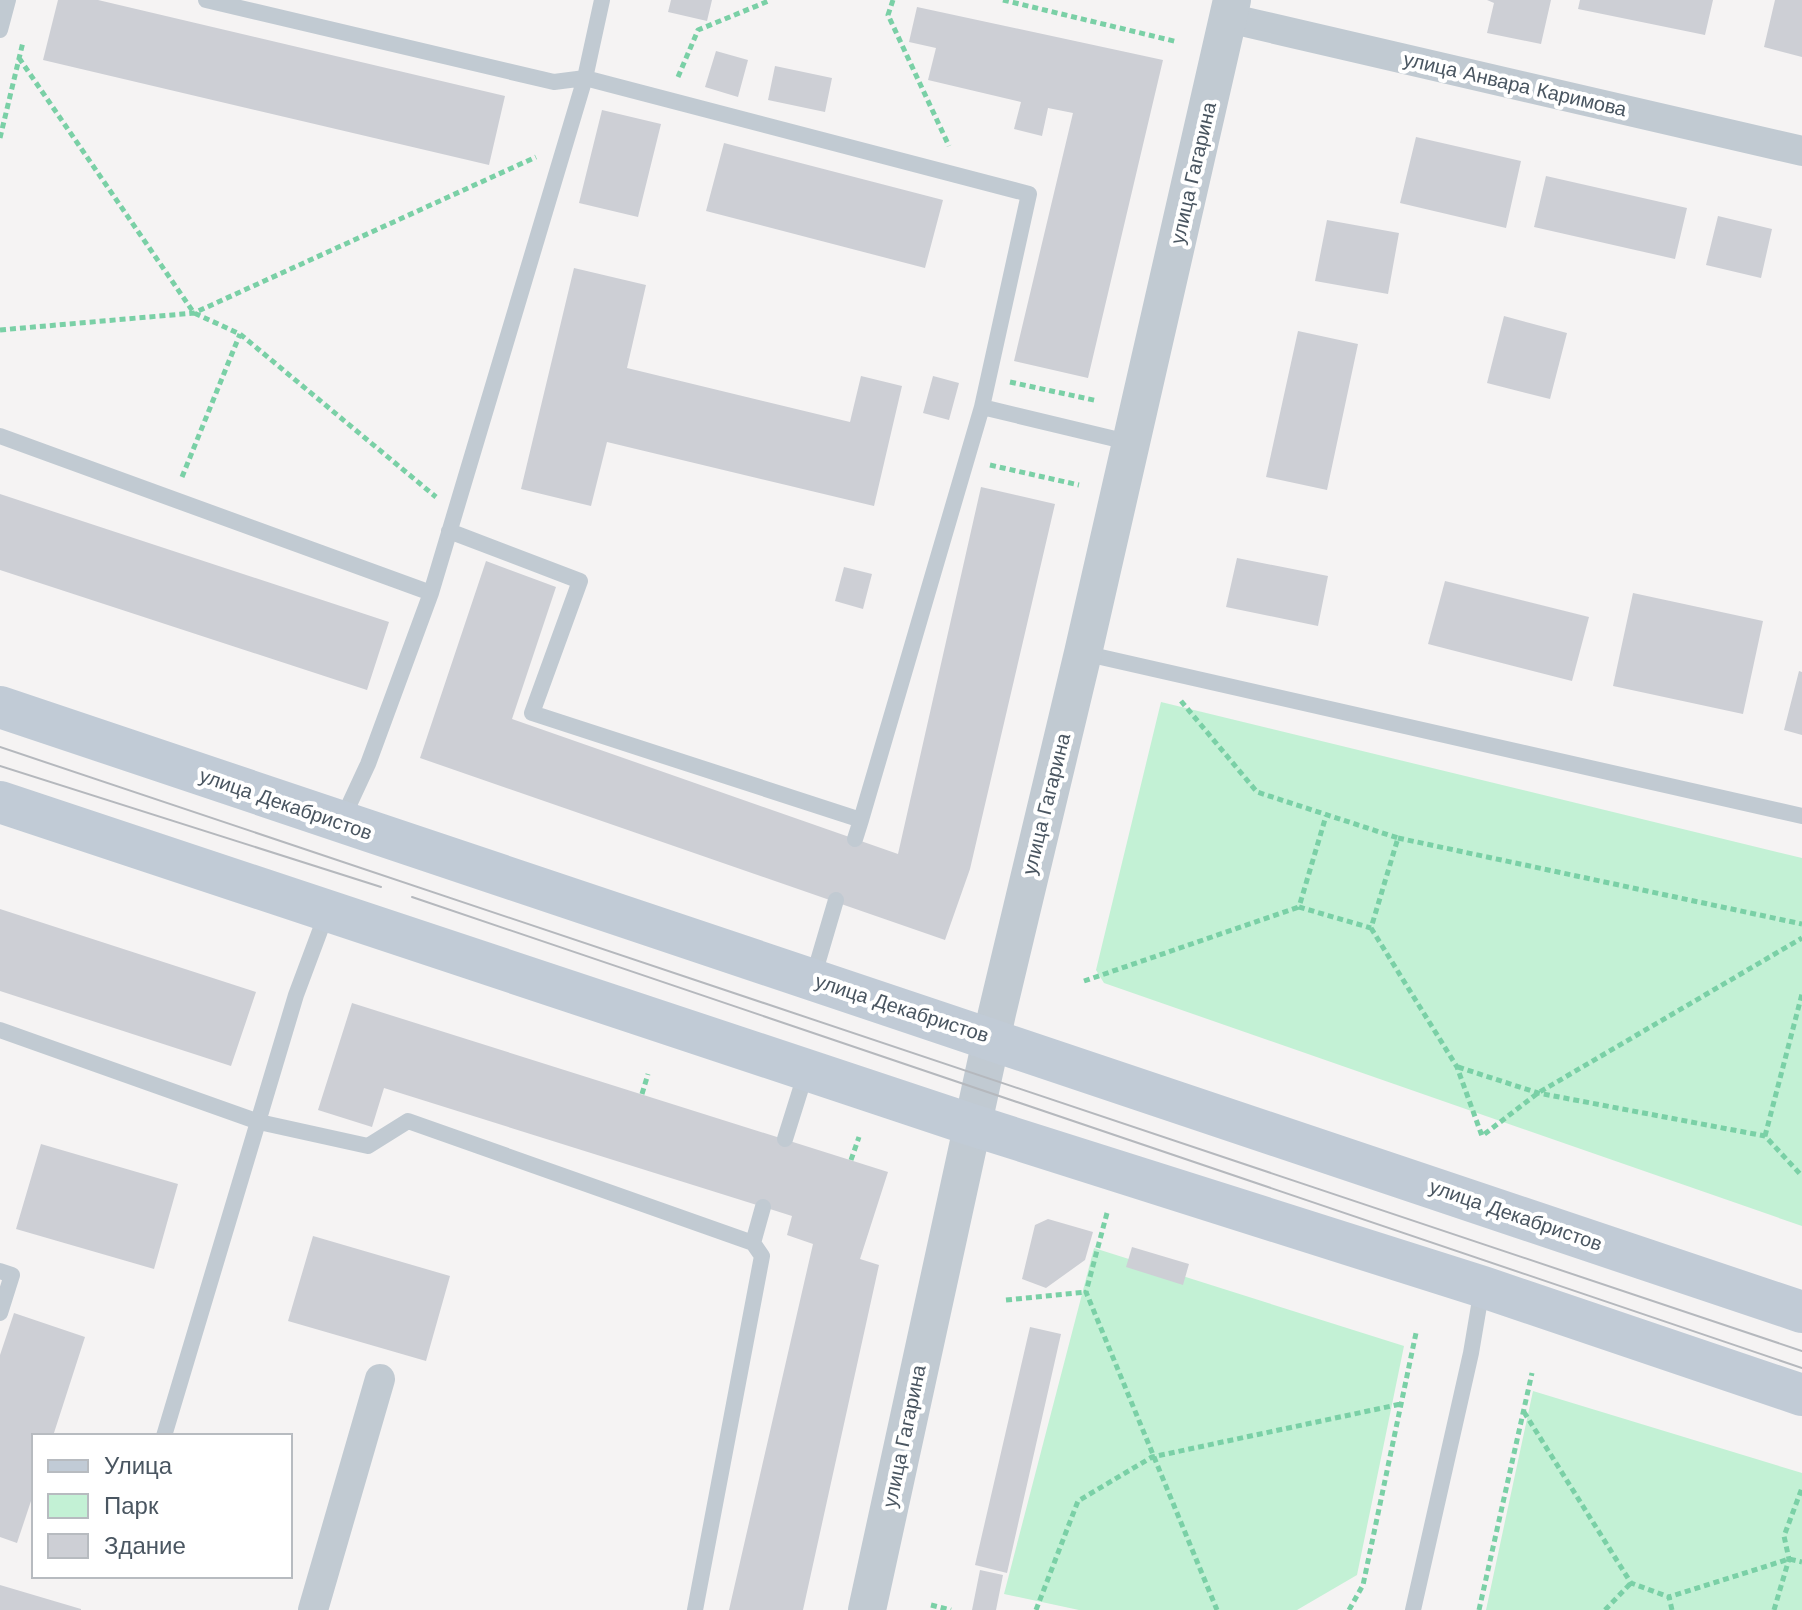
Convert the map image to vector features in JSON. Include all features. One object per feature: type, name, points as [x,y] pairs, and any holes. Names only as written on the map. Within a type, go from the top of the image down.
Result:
[{"type":"main road","name":"улица Декабристов","points":[[0,707],[340,823],[991,1037],[1802,1312]]},
{"type":"main road","points":[[0,802],[972,1125],[1483,1287],[1802,1395]]},
{"type":"street","name":"улица Анвара Каримова","points":[[1230,9],[1802,151]]},
{"type":"street","name":"улица Гагарина","points":[[873,1609],[991,1037],[1132,443],[1230,9]]},
{"type":"street","points":[[313,1610],[380,1379]]},
{"type":"lane","points":[[0,30],[8,0]]},
{"type":"lane","points":[[206,0],[554,82],[585,78],[1029,194],[982,407],[855,839]]},
{"type":"lane","points":[[340,823],[368,764],[431,593],[585,78],[602,0]]},
{"type":"lane","points":[[982,407],[1132,443]]},
{"type":"lane","points":[[0,436],[431,593]]},
{"type":"lane","points":[[449,531],[580,581],[532,713],[861,820]]},
{"type":"lane","points":[[1083,653],[1802,816]]},
{"type":"lane","points":[[813,978],[836,900]]},
{"type":"lane","points":[[165,1434],[296,995],[327,911]]},
{"type":"lane","points":[[0,1030],[259,1122],[368,1146],[408,1121],[753,1243],[762,1256],[695,1610]]},
{"type":"lane","points":[[785,1139],[806,1070]]},
{"type":"lane","points":[[753,1243],[763,1207]]},
{"type":"lane","points":[[0,1271],[12,1275],[0,1313]]},
{"type":"lane","points":[[1413,1610],[1483,1287]]},
{"type":"path","points":[[668,99],[698,30],[771,0]]},
{"type":"path","points":[[892,0],[888,15],[963,176]]},
{"type":"path","points":[[1003,0],[1178,42]]},
{"type":"path","points":[[0,138],[25,29]]},
{"type":"path","points":[[19,58],[194,313],[240,334],[440,501],[449,531]]},
{"type":"path","points":[[0,330],[194,313],[565,145]]},
{"type":"path","points":[[173,499],[240,334]]},
{"type":"path","points":[[988,377],[1098,401]]},
{"type":"path","points":[[966,460],[1079,485]]},
{"type":"path","points":[[1156,670],[1257,792],[1398,838],[1802,924]]},
{"type":"path","points":[[1299,907],[1326,816]]},
{"type":"path","points":[[1371,928],[1398,838]]},
{"type":"path","points":[[1084,981],[1299,907],[1371,928],[1457,1067],[1482,1136],[1538,1093],[1802,938]]},
{"type":"path","points":[[1765,1136],[1802,994]]},
{"type":"path","points":[[1457,1067],[1538,1093],[1765,1136],[1802,1176]]},
{"type":"path","points":[[642,1094],[648,1074]]},
{"type":"path","points":[[851,1160],[859,1137]]},
{"type":"path","points":[[1107,1213],[1086,1292],[1217,1610]]},
{"type":"path","points":[[1006,1300],[1086,1292]]},
{"type":"path","points":[[1349,1610],[1363,1585],[1416,1333]]},
{"type":"path","points":[[1479,1610],[1532,1373]]},
{"type":"path","points":[[1036,1610],[1078,1501],[1152,1457],[1401,1404]]},
{"type":"path","points":[[1524,1411],[1631,1583],[1669,1597],[1789,1559],[1802,1562]]},
{"type":"path","points":[[1774,1610],[1789,1559],[1784,1536],[1802,1488]]},
{"type":"path","points":[[1605,1610],[1631,1583]]},
{"type":"path","points":[[1669,1597],[1672,1610]]},
{"type":"path","points":[[931,1605],[951,1610]]},
{"type":"green space","points":[[1161,702],[1802,858],[1802,1226],[1104,983],[1096,970]]},
{"type":"green space","points":[[1094,1248],[1404,1346],[1357,1575],[1297,1610],[1079,1610],[1004,1594]]},
{"type":"green space","points":[[1533,1391],[1802,1473],[1802,1610],[1486,1610]]},
{"type":"building","points":[[58,0],[98,0],[505,96],[489,165],[43,60]]},
{"type":"building","points":[[671,0],[712,0],[707,21],[668,12]]},
{"type":"building","points":[[1487,0],[1551,0],[1541,44],[1487,33],[1494,3]]},
{"type":"building","points":[[1580,0],[1713,0],[1705,35],[1578,9]]},
{"type":"building","points":[[1775,0],[1802,0],[1802,57],[1764,47]]},
{"type":"building","points":[[917,7],[1163,60],[1088,378],[1014,361],[1073,113],[1048,108],[1042,136],[1014,129],[1021,102],[928,80],[936,48],[909,42]]},
{"type":"building","points":[[716,51],[748,60],[738,97],[705,87]]},
{"type":"building","points":[[775,66],[832,78],[825,112],[768,100]]},
{"type":"building","points":[[602,110],[661,124],[638,217],[579,203]]},
{"type":"building","points":[[1416,137],[1521,161],[1506,228],[1400,203]]},
{"type":"building","points":[[724,143],[943,200],[925,268],[706,211]]},
{"type":"building","points":[[1546,176],[1687,208],[1675,259],[1534,227]]},
{"type":"building","points":[[1718,216],[1772,229],[1761,278],[1706,265]]},
{"type":"building","points":[[1327,220],[1399,233],[1388,294],[1315,281]]},
{"type":"building","points":[[574,268],[646,285],[627,368],[850,422],[861,376],[902,386],[874,506],[607,442],[591,506],[521,489]]},
{"type":"building","points":[[1504,316],[1567,333],[1550,399],[1487,383]]},
{"type":"building","points":[[1298,331],[1358,344],[1327,490],[1266,477]]},
{"type":"building","points":[[933,376],[959,383],[949,420],[923,413]]},
{"type":"building","points":[[981,487],[1055,504],[970,869],[945,940],[420,758],[486,561],[556,587],[512,719],[898,854]]},
{"type":"building","points":[[0,494],[389,622],[367,690],[0,570]]},
{"type":"building","points":[[1237,558],[1328,576],[1318,626],[1226,607]]},
{"type":"building","points":[[844,567],[872,574],[863,609],[835,601]]},
{"type":"building","points":[[1445,581],[1589,617],[1572,681],[1428,644]]},
{"type":"building","points":[[1633,593],[1763,621],[1743,714],[1613,686]]},
{"type":"building","points":[[1799,671],[1802,672],[1802,735],[1784,730]]},
{"type":"building","points":[[0,909],[256,992],[231,1066],[0,991]]},
{"type":"building","points":[[352,1003],[888,1172],[860,1259],[879,1265],[803,1610],[729,1610],[813,1244],[787,1235],[792,1216],[384,1088],[372,1127],[318,1110]]},
{"type":"building","points":[[41,1144],[178,1184],[154,1269],[16,1229]]},
{"type":"building","points":[[1048,1219],[1093,1232],[1085,1260],[1046,1288],[1022,1279],[1035,1225]]},
{"type":"building","points":[[313,1236],[450,1276],[426,1361],[288,1321]]},
{"type":"building","points":[[1132,1247],[1189,1264],[1183,1285],[1126,1267]]},
{"type":"building","points":[[14,1313],[85,1337],[54,1434],[32,1434],[32,1498],[17,1543],[0,1537],[0,1355]]},
{"type":"building","points":[[1030,1327],[1061,1334],[1007,1573],[975,1565]]},
{"type":"building","points":[[980,1570],[1003,1575],[996,1610],[972,1610]]},
{"type":"building","points":[[0,1585],[81,1609],[81,1610],[0,1610]]},
{"type":"tram line","points":[[0,747],[1802,1351]]},
{"type":"tram line","points":[[0,766],[381,887]]},
{"type":"tram line","points":[[412,897],[1802,1368]]}]
